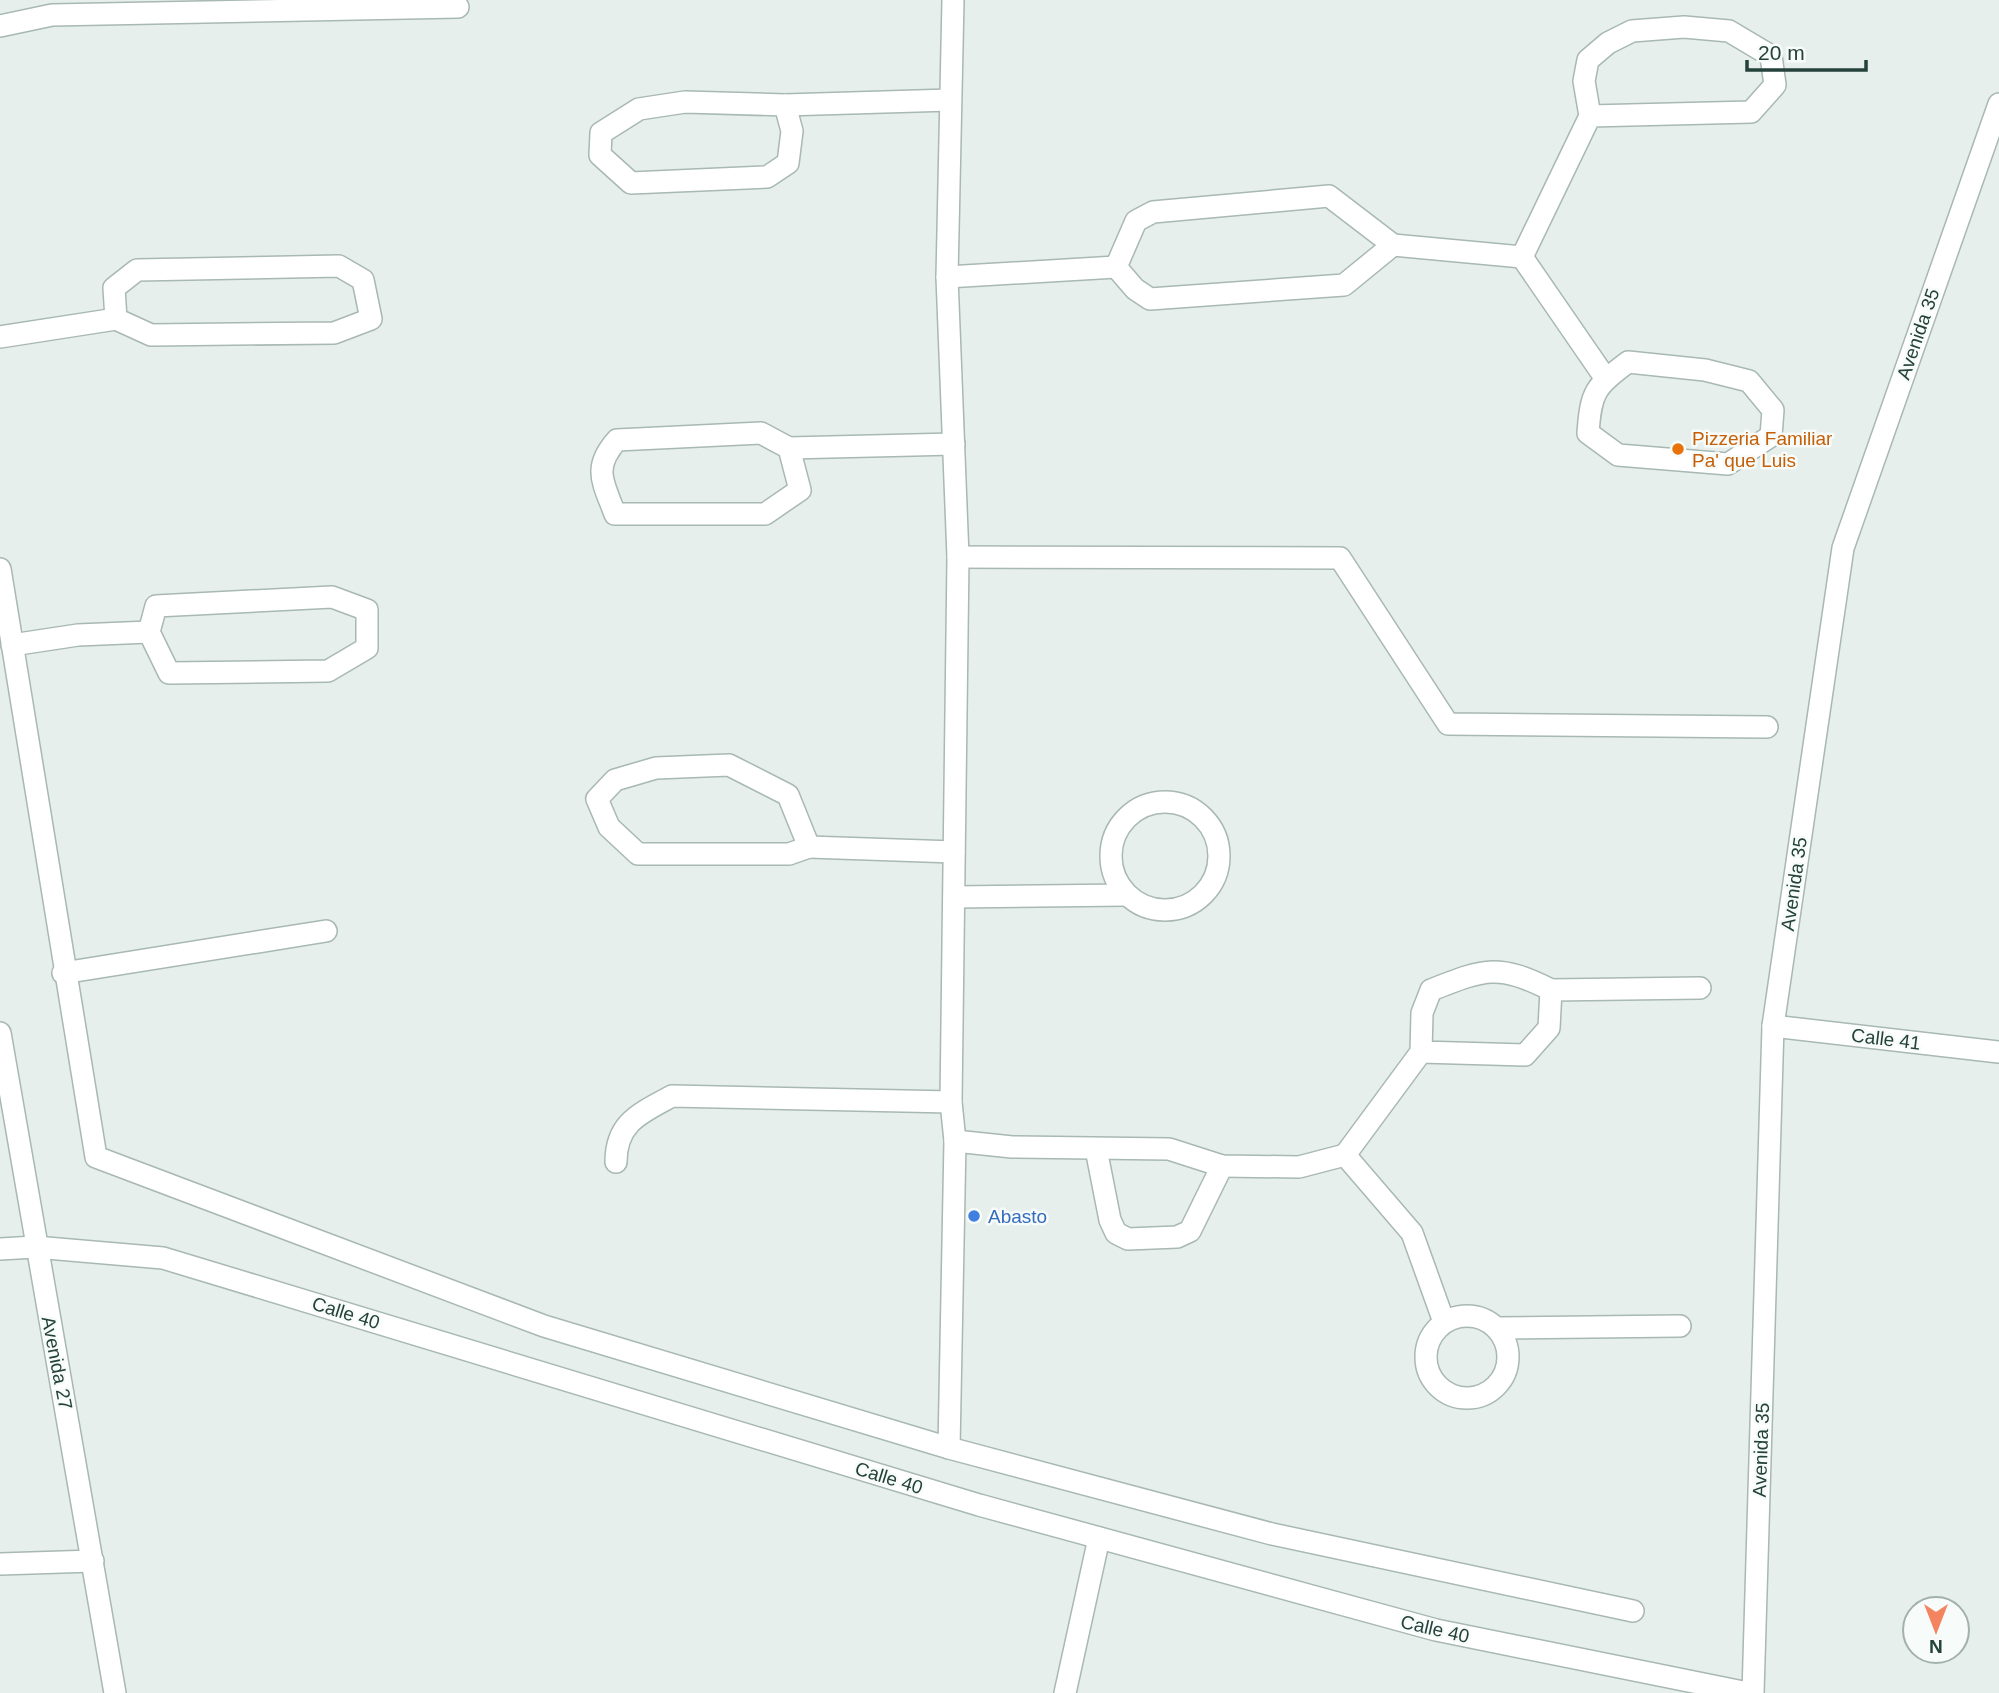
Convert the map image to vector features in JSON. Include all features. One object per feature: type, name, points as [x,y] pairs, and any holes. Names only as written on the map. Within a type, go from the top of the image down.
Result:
[{"type":"street","points":[[949,1448],[955,1141],[951,1102],[958,556],[947,277],[953,0]]},
{"type":"street","points":[[0,26],[52,15],[457,6]]},
{"type":"street","points":[[1522,257],[1590,116],[1584,81],[1588,60],[1608,43],[1632,32],[1684,27],[1729,31],[1771,56],[1774,85],[1751,112],[1590,116]]},
{"type":"street","points":[[785,105],[792,131],[788,163],[767,177],[631,183],[600,155],[601,132],[639,109],[685,102],[785,105],[950,100]]},
{"type":"street","name":"Avenida 35","points":[[1751,1693],[1773,1026],[1843,548],[1999,104]]},
{"type":"street","points":[[1116,267],[1136,221],[1153,212],[1329,196],[1393,245],[1522,257]]},
{"type":"street","points":[[1116,267],[1135,289],[1150,299],[1343,285],[1393,245]]},
{"type":"street","points":[[1522,257],[1606,379]]},
{"type":"street","points":[[0,337],[116,319],[151,335],[334,333],[370,319],[363,280],[339,267],[137,270],[114,288],[116,319]]},
{"type":"street","points":[[947,277],[1116,267]]},
{"type":"street","points":[[1628,362],[1705,370],[1749,381],[1773,410],[1771,436],[1728,464],[1618,455],[1588,433],[1590,399],[1606,379],[1628,362]]},
{"type":"street","points":[[789,448],[800,490],[765,514],[615,514],[600,474],[604,455],[617,440],[761,433],[789,448],[954,444]]},
{"type":"street","points":[[958,556],[1340,558],[1448,724],[1767,727]]},
{"type":"street","points":[[0,569],[96,1157],[544,1326],[949,1448],[1272,1535],[1633,1611]]},
{"type":"street","points":[[332,597],[367,610],[367,648],[328,671],[169,673],[149,632],[156,606],[332,597]]},
{"type":"street","points":[[12,645],[78,635],[149,632]]},
{"type":"street","points":[[809,847],[788,795],[729,765],[656,768],[615,780],[597,799],[609,827],[638,854],[789,854],[809,847],[954,852]]},
{"type":"street","points":[[954,897],[1126,895],[1141,905],[1158,910],[1177,909],[1193,902],[1207,891],[1216,875],[1219,857],[1217,839],[1209,824],[1196,811],[1179,803],[1152,803],[1129,815],[1117,829],[1111,845],[1111,863],[1116,880],[1126,895]]},
{"type":"street","points":[[64,973],[326,931]]},
{"type":"street","points":[[955,1141],[1012,1147],[1169,1149],[1222,1166],[1299,1167],[1345,1155],[1422,1052],[1422,1013],[1431,990],[1480,971],[1518,973],[1551,990],[1700,988]]},
{"type":"street","points":[[1422,1052],[1525,1055],[1549,1028],[1551,990]]},
{"type":"street","name":"Calle 41","points":[[1773,1026],[1999,1052]]},
{"type":"street","name":"Avenida 27","points":[[0,1033],[35,1247],[115,1693]]},
{"type":"street","points":[[616,1162],[616,1141],[634,1118],[672,1096],[951,1102]]},
{"type":"street","points":[[1096,1149],[1110,1220],[1116,1233],[1128,1239],[1177,1237],[1190,1231],[1222,1166]]},
{"type":"street","points":[[1345,1155],[1412,1233],[1444,1322]]},
{"type":"street","name":"Calle 40","points":[[0,1249],[35,1247],[163,1258],[979,1505],[1099,1538],[1436,1630],[1751,1693]]},
{"type":"street","points":[[1472,1316],[1486,1320],[1497,1328],[1508,1353],[1503,1378],[1494,1389],[1482,1395],[1456,1397],[1434,1382],[1425,1357],[1428,1343],[1444,1322],[1472,1316]]},
{"type":"street","points":[[1497,1328],[1680,1326]]},
{"type":"street","points":[[1065,1693],[1099,1538]]},
{"type":"street","points":[[0,1564],[93,1561]]},
{"type":"place","name":"Pizzeria Familiar Pa' que Luis","points":[[1678,449]]},
{"type":"place","name":"Abasto","points":[[974,1216]]}]
